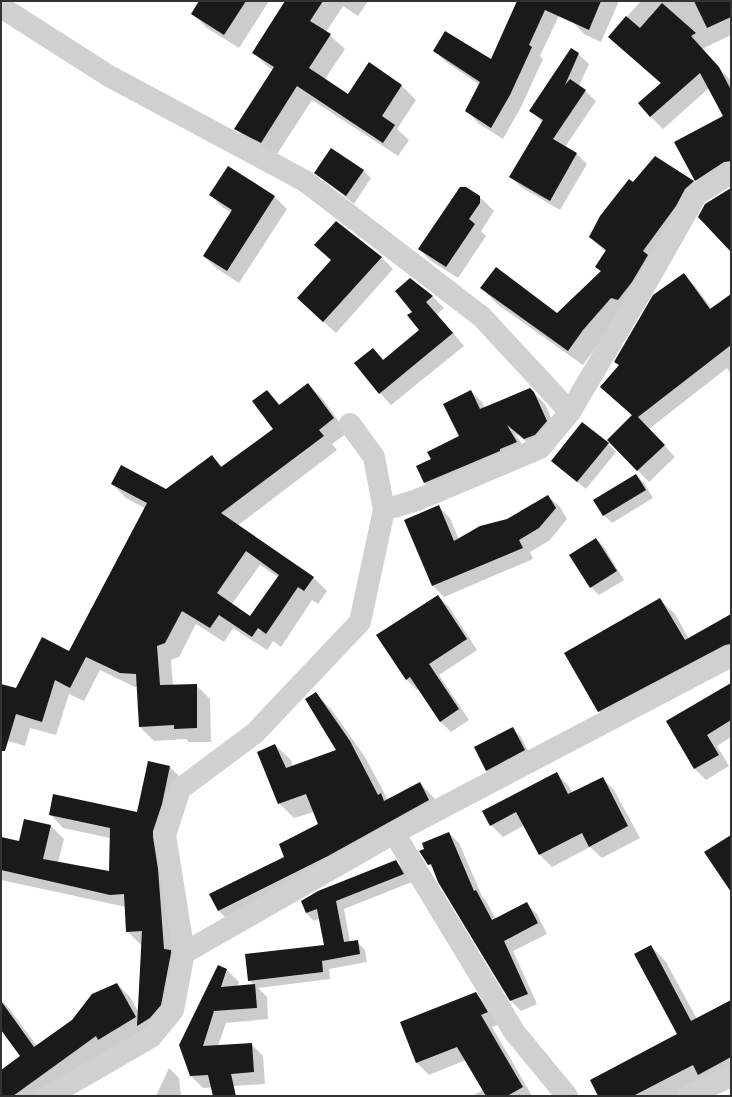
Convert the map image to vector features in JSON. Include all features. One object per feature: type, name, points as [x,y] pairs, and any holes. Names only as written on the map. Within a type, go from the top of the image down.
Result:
[{"type":"street","points":[[1,7],[109,76],[305,181],[482,317],[570,412]]},
{"type":"street","points":[[384,510],[417,500],[540,448],[570,412],[696,195],[731,173]]},
{"type":"street","points":[[49,1096],[151,1037],[173,1010],[184,953],[165,835],[180,789],[255,733],[360,622],[384,510],[374,457],[350,424]]},
{"type":"street","points":[[184,953],[394,833],[731,656]]},
{"type":"street","points":[[394,833],[514,1033],[567,1096]]},
{"type":"street","points":[[688,1096],[731,1076]]},
{"type":"building","points":[[199,1],[246,1],[224,35],[191,14]]},
{"type":"building","points":[[285,1],[323,1],[310,21],[331,34],[309,68],[348,94],[369,62],[402,85],[382,116],[395,125],[383,143],[297,86],[261,143],[234,129],[274,67],[252,53]]},
{"type":"building","points":[[517,1],[601,1],[589,30],[545,10],[529,45],[532,47],[510,95],[491,128],[465,111],[480,82],[433,51],[445,31],[491,59]]},
{"type":"building","points":[[694,1],[731,1],[731,17],[707,28]]},
{"type":"building","points":[[662,3],[696,33],[691,36],[719,67],[731,90],[731,161],[724,162],[695,181],[674,142],[723,116],[700,73],[650,117],[638,103],[661,83],[608,37],[626,16],[640,28]]},
{"type":"building","points":[[571,48],[579,53],[565,85],[570,79],[586,90],[553,139],[577,153],[550,201],[509,177],[543,120],[529,111]]},
{"type":"building","points":[[331,148],[364,170],[346,196],[314,173]]},
{"type":"building","points":[[655,156],[694,181],[685,189],[676,206],[643,251],[648,255],[632,282],[618,300],[611,298],[583,330],[568,351],[480,288],[496,267],[557,313],[601,271],[595,267],[606,250],[589,237],[600,216],[629,179],[633,182]]},
{"type":"building","points":[[228,166],[275,196],[227,271],[203,256],[232,210],[209,195]]},
{"type":"building","points":[[460,187],[466,187],[480,196],[480,203],[469,219],[475,224],[446,267],[418,249]]},
{"type":"building","points":[[731,188],[731,252],[698,217],[705,204]]},
{"type":"building","points":[[336,221],[382,257],[323,322],[297,298],[331,260],[314,245]]},
{"type":"building","points":[[684,273],[710,309],[731,294],[731,345],[638,417],[665,445],[637,471],[607,440],[632,415],[600,387],[619,365],[614,362],[653,295]]},
{"type":"building","points":[[410,278],[433,296],[426,302],[453,333],[379,394],[354,363],[373,348],[383,360],[419,330],[407,315],[412,312],[395,291]]},
{"type":"building","points":[[308,383],[334,418],[319,430],[324,436],[221,513],[314,577],[304,591],[298,587],[266,634],[258,628],[252,637],[219,615],[210,628],[182,611],[165,643],[157,646],[160,685],[197,684],[197,728],[174,729],[174,725],[139,727],[136,674],[120,673],[86,657],[70,688],[55,680],[42,722],[16,714],[5,751],[1,751],[1,684],[16,688],[42,637],[69,651],[147,503],[111,484],[121,465],[166,489],[212,455],[221,467],[273,429],[252,401],[267,390],[279,405]],"holes":[[[246,551],[279,575],[250,616],[217,593]]]},
{"type":"building","points":[[530,388],[534,392],[547,421],[535,435],[524,439],[507,425],[517,442],[500,449],[500,451],[424,483],[416,466],[431,459],[427,452],[459,436],[443,404],[471,390],[480,409]]},
{"type":"building","points":[[582,422],[609,443],[577,482],[551,461]]},
{"type":"building","points":[[636,474],[646,490],[603,516],[593,500]]},
{"type":"building","points":[[548,495],[556,508],[539,528],[519,540],[523,548],[432,586],[404,520],[439,505],[454,541],[480,526],[507,519]]},
{"type":"building","points":[[596,538],[617,571],[590,588],[569,555]]},
{"type":"building","points":[[438,595],[467,639],[429,664],[459,709],[440,722],[410,677],[406,680],[376,635]]},
{"type":"building","points":[[660,598],[685,640],[731,614],[731,644],[725,645],[598,712],[564,653]]},
{"type":"building","points":[[731,683],[731,720],[707,735],[719,755],[694,769],[666,721]]},
{"type":"building","points":[[316,692],[350,741],[378,795],[381,793],[384,801],[420,782],[429,800],[328,856],[218,911],[209,894],[284,857],[279,844],[318,824],[306,794],[278,804],[257,752],[275,744],[286,768],[336,750],[305,699]]},
{"type":"building","points":[[513,727],[525,750],[486,771],[474,747]]},
{"type":"building","points":[[148,761],[170,766],[162,804],[153,831],[153,837],[158,869],[164,949],[171,950],[171,953],[161,1005],[150,1018],[137,1026],[142,931],[126,932],[124,894],[110,895],[1,870],[1,837],[19,841],[24,819],[51,825],[43,859],[109,871],[110,828],[49,815],[53,794],[137,812]]},
{"type":"building","points":[[557,772],[568,794],[603,777],[628,826],[589,847],[582,833],[539,855],[516,812],[490,826],[482,811]]},
{"type":"building","points":[[449,832],[474,891],[476,890],[492,920],[527,902],[538,923],[504,941],[528,994],[510,1001],[438,882],[431,864],[428,865],[419,851],[424,849],[422,843]]},
{"type":"building","points":[[731,835],[731,892],[704,852]]},
{"type":"building","points":[[396,860],[404,874],[336,901],[344,942],[358,940],[360,954],[322,961],[323,972],[248,981],[245,954],[324,945],[317,909],[306,913],[301,901],[318,891]]},
{"type":"building","points":[[651,945],[691,1021],[731,1000],[731,1057],[698,1075],[693,1065],[633,1096],[598,1096],[590,1080],[677,1034],[634,954]]},
{"type":"building","points":[[218,965],[227,969],[221,987],[255,984],[257,1008],[214,1011],[203,1046],[252,1043],[254,1072],[231,1074],[236,1096],[213,1096],[208,1075],[190,1076],[179,1045]]},
{"type":"building","points":[[117,983],[136,1017],[98,1040],[96,1036],[13,1096],[1,1096],[1,1070],[20,1056],[1,1030],[1,1001],[34,1047],[72,1020],[92,994]]},
{"type":"building","points":[[476,992],[488,1012],[481,1015],[523,1087],[507,1096],[486,1096],[457,1047],[416,1063],[400,1022]]}]
